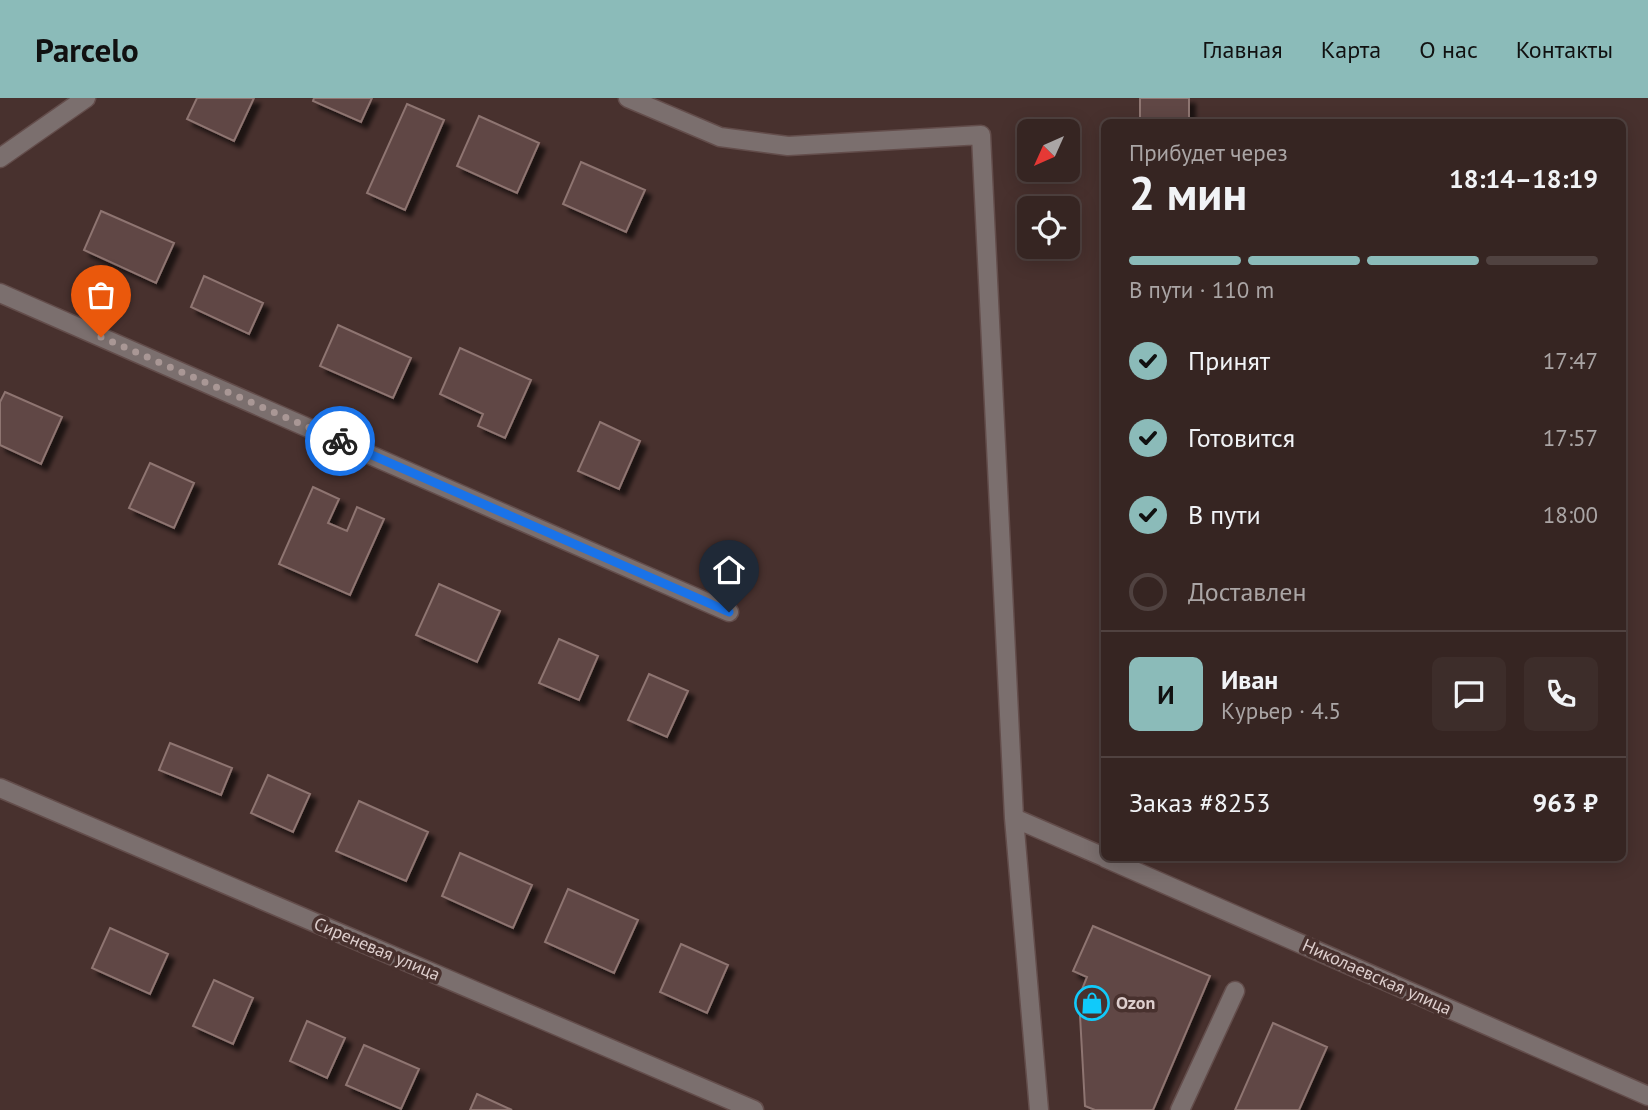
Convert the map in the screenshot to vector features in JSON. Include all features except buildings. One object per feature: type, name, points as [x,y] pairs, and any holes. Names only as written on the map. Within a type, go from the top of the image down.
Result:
[{"type":"street","points":[[0,158],[86,98]]},
{"type":"street","points":[[628,98],[720,137],[788,146],[981,135],[1014,818],[1040,1110]]},
{"type":"street","points":[[0,293],[729,612]]},
{"type":"street","name":"Сиреневая улица","points":[[0,788],[754,1110]]},
{"type":"street","name":"Николаевская улица","points":[[1014,818],[1101,855]]},
{"type":"street","name":"Николаевская улица","points":[[1114,861],[1648,1096]]},
{"type":"street","points":[[1180,1110],[1235,991]]},
{"type":"way so far","points":[[101,337],[340,441]]},
{"type":"place","name":"Ozon","points":[[1092,1003]]},
{"type":"route","points":[[340,441],[729,612]]}]
